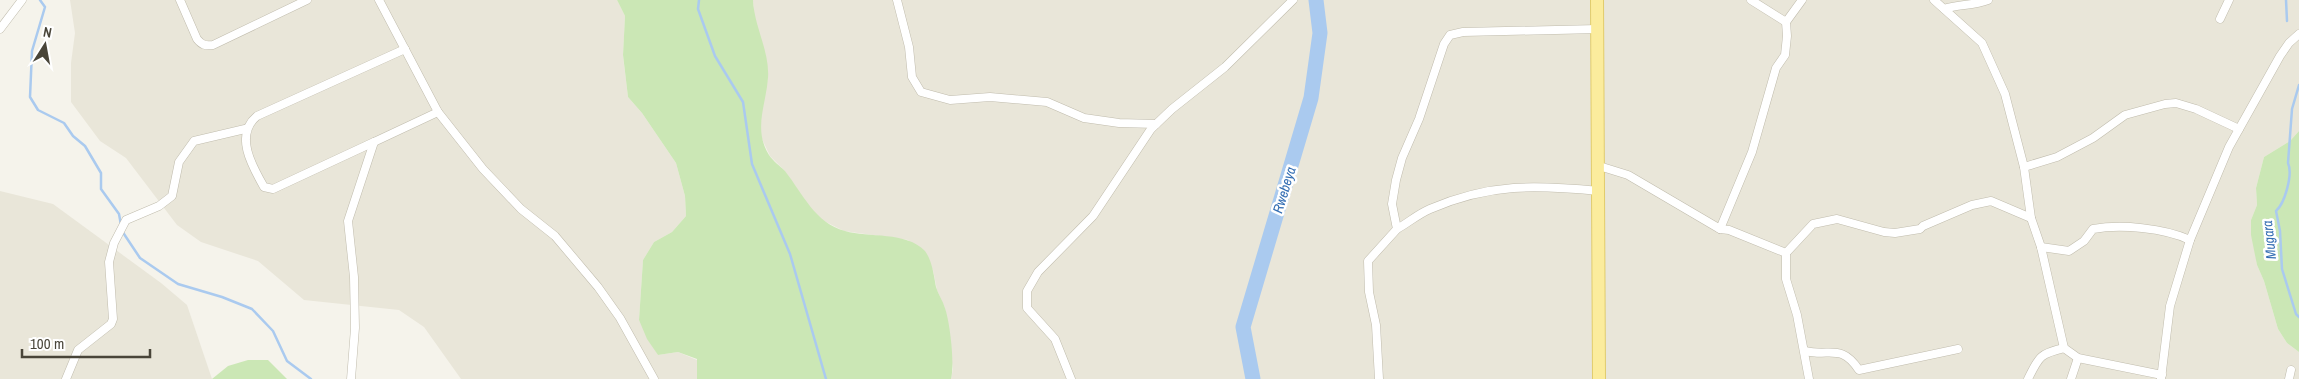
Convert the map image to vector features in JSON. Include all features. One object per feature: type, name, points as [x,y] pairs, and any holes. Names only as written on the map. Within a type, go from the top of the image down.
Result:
[{"type":"main road","points":[[1597,0],[1599,379]]},
{"type":"street","points":[[0,29],[22,0]]},
{"type":"street","points":[[180,0],[197,39],[206,46],[213,45],[307,0]]},
{"type":"street","points":[[379,0],[438,112],[483,169],[521,209],[555,236],[598,287],[620,318],[654,379]]},
{"type":"street","points":[[897,0],[909,47],[912,77],[921,92],[950,100],[990,97],[1047,102],[1084,118],[1119,123],[1156,124]]},
{"type":"street","points":[[1072,379],[1055,339],[1026,308],[1027,292],[1038,272],[1093,216],[1156,124],[1225,67],[1294,0]]},
{"type":"street","points":[[1751,0],[1786,22]]},
{"type":"street","points":[[1720,229],[1752,152],[1776,68],[1785,55],[1786,22],[1802,0]]},
{"type":"street","points":[[1934,0],[1982,42],[2005,94],[2024,167],[2031,218],[2041,247],[2064,348],[2078,358],[2162,377],[2170,306],[2190,240],[2229,147],[2289,43],[2299,34]]},
{"type":"street","points":[[1944,9],[1953,6],[1976,5],[1988,0]]},
{"type":"street","points":[[2220,19],[2229,0]]},
{"type":"street","points":[[1397,229],[1392,204],[1402,158],[1418,121],[1444,44],[1450,35],[1463,32],[1598,29]]},
{"type":"street","points":[[66,379],[78,350],[111,324],[113,319],[109,262],[114,243],[126,220],[159,206],[172,196],[179,162],[194,141],[245,129],[257,116],[406,49]]},
{"type":"street","points":[[2024,167],[2058,157],[2093,138],[2125,115],[2165,104],[2176,103],[2196,109],[2239,129]]},
{"type":"street","points":[[245,129],[245,143],[258,175],[264,186],[268,189],[279,187],[438,112]]},
{"type":"street","points":[[351,379],[355,328],[354,277],[348,221],[374,142]]},
{"type":"street","points":[[1599,166],[1628,175],[1720,229],[1729,230],[1786,253]]},
{"type":"street","points":[[1379,379],[1376,324],[1369,292],[1368,262],[1397,229],[1428,210],[1469,195],[1499,188],[1540,186],[1599,191]]},
{"type":"street","points":[[1809,379],[1805,350],[1786,278],[1786,253],[1813,224],[1837,219],[1884,232],[1895,233],[1920,229],[1972,205],[1991,201],[2031,218]]},
{"type":"street","points":[[2041,247],[2069,252],[2084,241],[2093,229],[2114,226],[2180,235],[2190,240]]},
{"type":"street","points":[[2028,379],[2037,360],[2049,352],[2064,348]]},
{"type":"street","points":[[1805,350],[1849,356],[1859,370],[1958,349]]},
{"type":"street","points":[[2071,379],[2078,358]]},
{"type":"street","points":[[2289,379],[2291,370]]},
{"type":"shaded area","points":[[70,0],[617,0],[625,16],[623,56],[628,97],[642,113],[676,163],[685,196],[686,216],[672,232],[654,242],[643,260],[639,320],[658,355],[678,352],[697,360],[697,379],[461,379],[424,327],[399,310],[304,300],[258,261],[201,242],[177,225],[126,158],[100,141],[71,102],[71,63],[75,33]]},
{"type":"shaded area","points":[[753,0],[2299,0],[2299,131],[2290,141],[2264,157],[2256,188],[2257,205],[2251,220],[2257,265],[2264,281],[2278,329],[2287,343],[2299,352],[2299,379],[951,379],[953,369],[945,308],[937,290],[933,270],[908,240],[844,231],[822,220],[808,205],[784,170],[770,156],[761,137],[760,115],[768,77],[765,55],[754,15]]},
{"type":"shaded area","points":[[0,191],[53,204],[161,283],[187,305],[212,379],[0,379]]},
{"type":"green space","points":[[617,0],[753,0],[756,20],[767,58],[768,78],[761,126],[764,145],[769,155],[785,171],[810,207],[835,227],[855,233],[908,240],[925,251],[931,263],[936,287],[949,323],[952,354],[951,379],[697,379],[697,359],[678,352],[658,355],[647,339],[639,320],[643,260],[654,242],[672,232],[686,216],[685,196],[676,163],[642,113],[628,97],[623,55],[625,16]]},
{"type":"green space","points":[[2299,131],[2299,352],[2287,343],[2278,329],[2264,281],[2257,265],[2251,235],[2251,220],[2257,205],[2256,188],[2264,157],[2290,141]]},
{"type":"green space","points":[[248,360],[268,360],[287,379],[212,379],[228,366]]},
{"type":"waterway","points":[[40,0],[45,7],[32,51],[30,97],[38,110],[64,123],[73,136],[85,146],[101,173],[101,189],[119,214],[121,225]]},
{"type":"waterway","points":[[699,0],[698,9],[715,56],[743,102],[752,164],[790,254],[826,379]]},
{"type":"waterway","name":"Rwebeya","points":[[1253,379],[1243,327],[1311,98],[1320,33],[1316,0]]},
{"type":"waterway","points":[[2286,0],[2287,21]]},
{"type":"waterway","name":"Mugara","points":[[2299,85],[2292,109],[2288,163],[2289,181],[2282,202],[2276,211],[2280,231],[2282,269],[2296,314],[2299,317]]},
{"type":"waterway","points":[[122,231],[140,258],[178,284],[222,297],[252,309],[273,331],[287,361],[311,379]]}]
